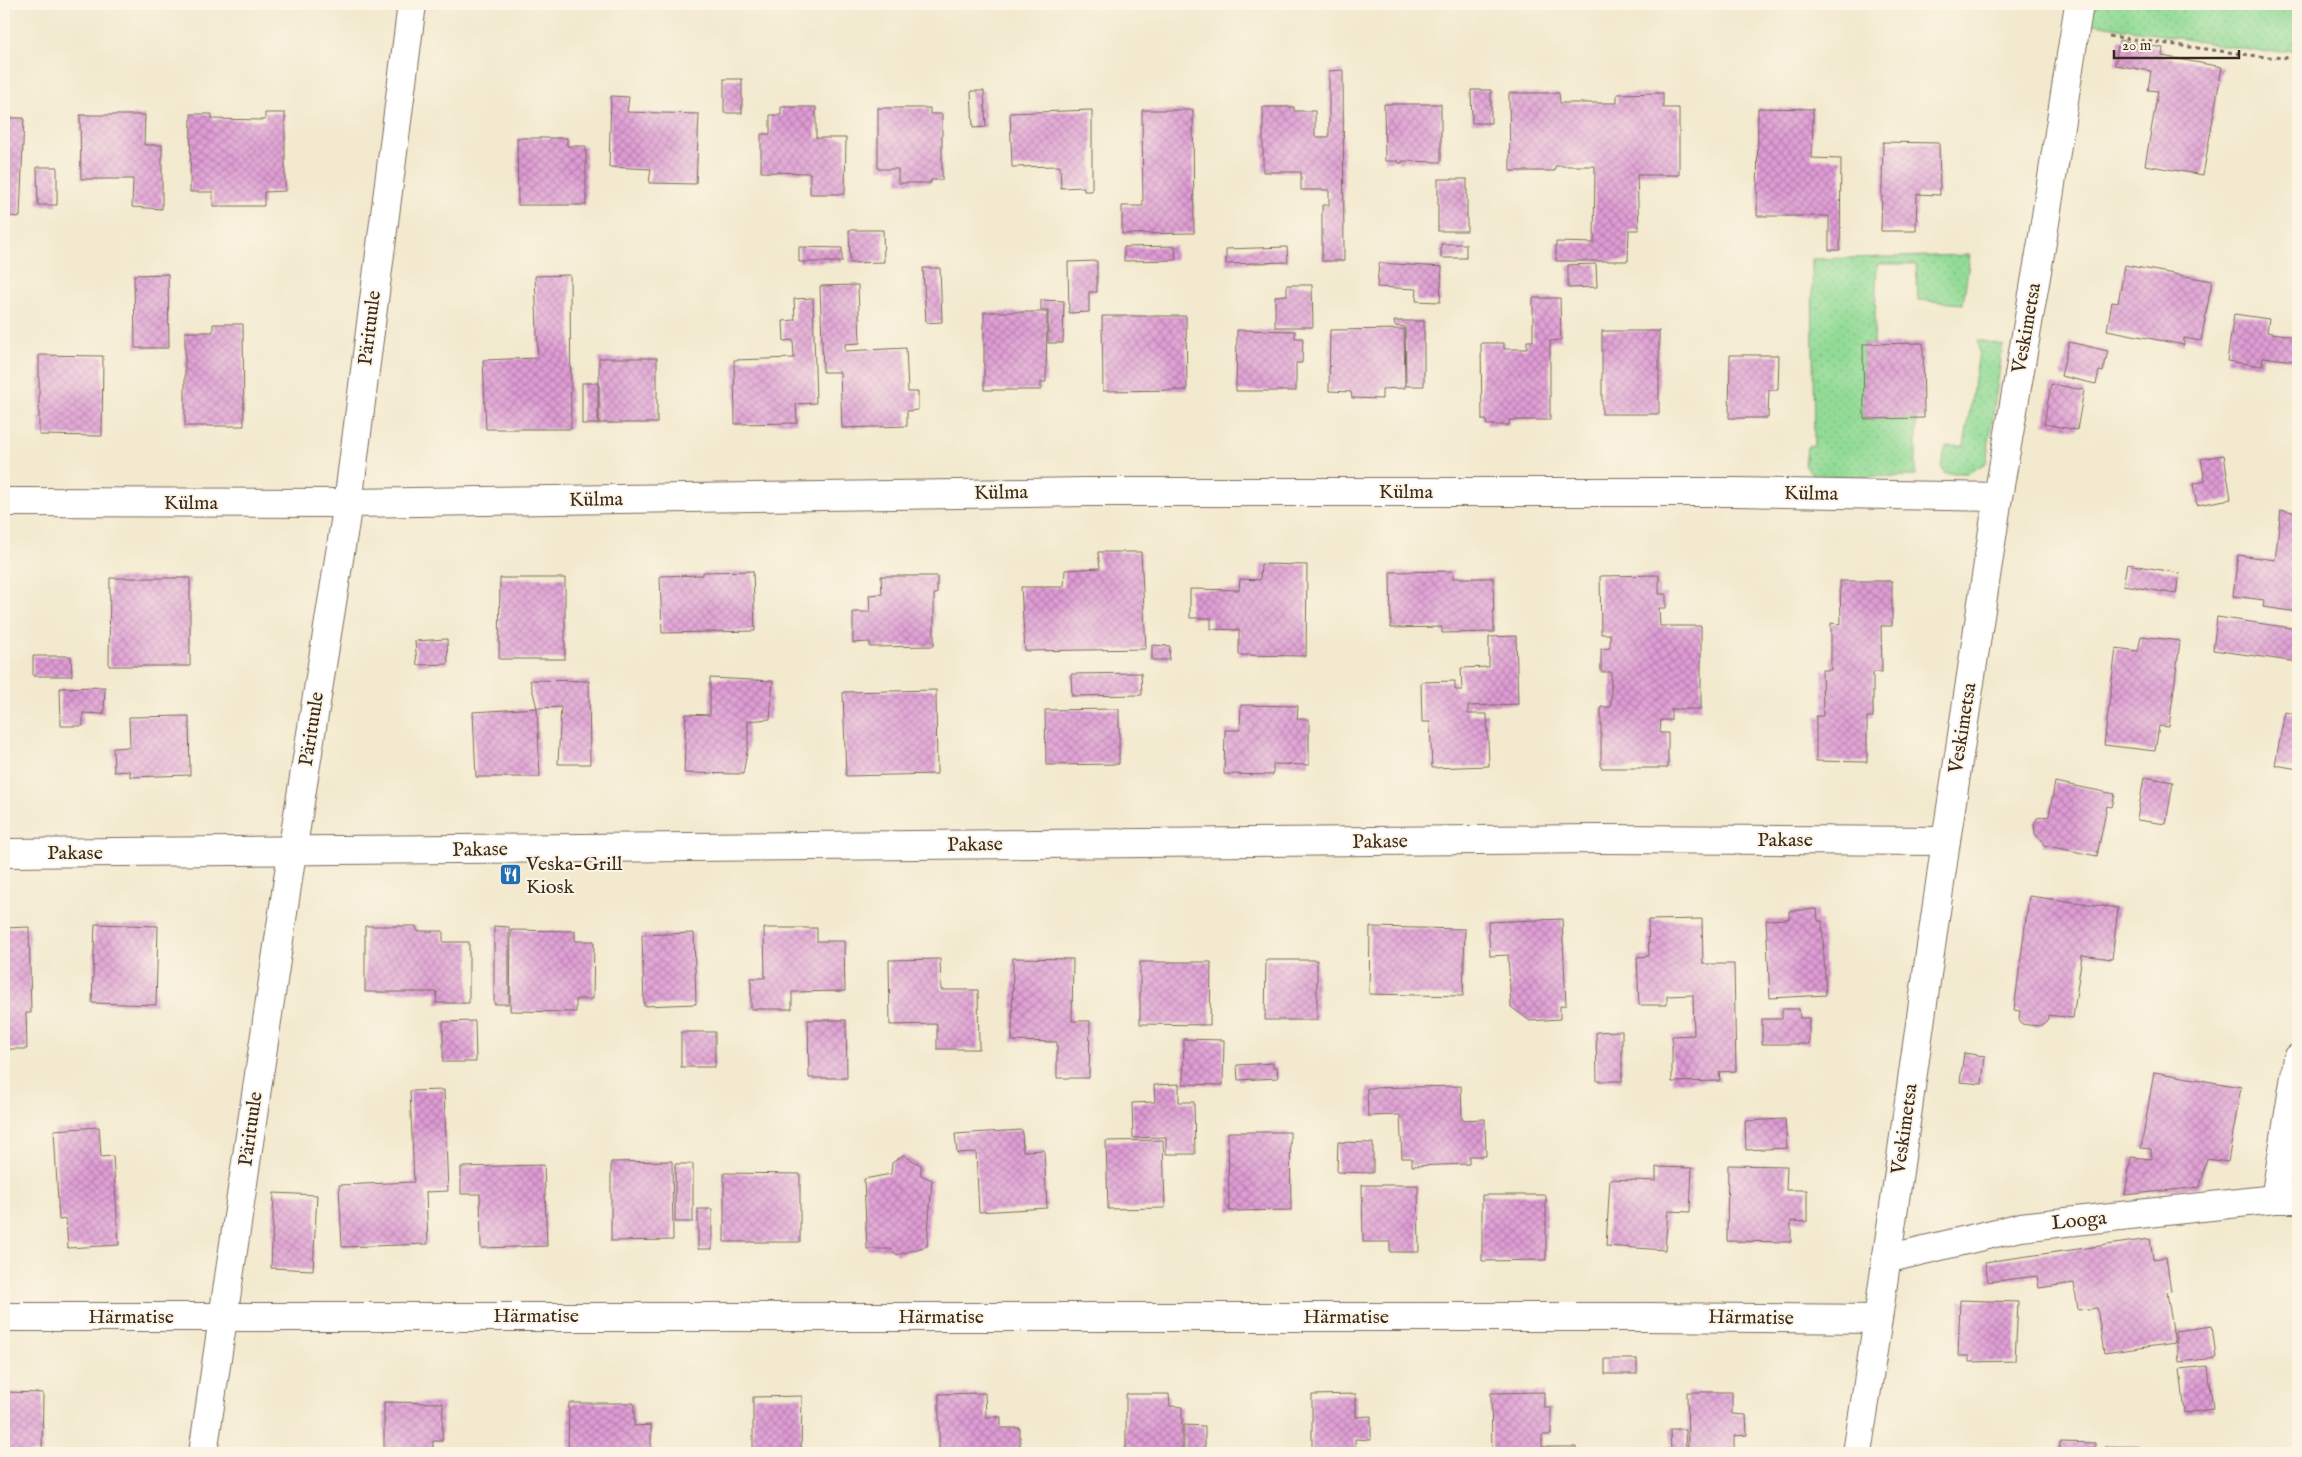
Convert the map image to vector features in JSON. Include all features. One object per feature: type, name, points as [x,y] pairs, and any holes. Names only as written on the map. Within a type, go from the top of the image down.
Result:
[{"type":"street","name":"Pärituule","points":[[203,1453],[292,852],[348,503],[412,4]]},
{"type":"street","name":"Veskimetsa","points":[[1857,1453],[1998,497],[2042,242],[2079,4]]},
{"type":"street","name":"Külma","points":[[4,502],[348,503],[1086,492],[1736,492],[1998,497]]},
{"type":"street","name":"Pakase","points":[[4,854],[1589,840],[1946,841]]},
{"type":"street","name":"Looga","points":[[1886,1259],[2021,1227],[2287,1199],[2298,1058]]},
{"type":"street","name":"Härmatise","points":[[4,1317],[1646,1317],[1878,1319]]},
{"type":"path","points":[[2074,31],[2265,57],[2298,58]]},
{"type":"green space","points":[[2099,4],[2298,4],[2298,50],[2262,52],[2089,23],[2092,12]]},
{"type":"green space","points":[[1970,255],[1963,304],[1918,300],[1916,264],[1877,264],[1874,344],[1863,344],[1864,419],[1916,418],[1916,476],[1815,477],[1805,466],[1807,447],[1814,446],[1812,259]]},
{"type":"green space","points":[[1978,340],[2003,345],[1986,463],[1968,473],[1944,473],[1941,466],[1946,446],[1964,446],[1979,353]]},
{"type":"building","points":[[2119,40],[2163,48],[2162,56],[2222,67],[2203,175],[2145,165],[2158,91],[2148,90],[2151,71],[2115,65]]},
{"type":"building","points":[[1343,70],[1344,261],[1322,261],[1322,205],[1329,205],[1329,190],[1301,190],[1301,172],[1263,172],[1263,107],[1294,107],[1294,111],[1315,111],[1315,137],[1329,137],[1329,71]]},
{"type":"building","points":[[724,79],[742,79],[742,113],[724,113]]},
{"type":"building","points":[[1471,90],[1491,90],[1491,123],[1472,123]]},
{"type":"building","points":[[971,91],[984,91],[986,127],[973,128]]},
{"type":"building","points":[[1509,93],[1559,93],[1560,103],[1617,103],[1617,94],[1663,93],[1663,108],[1679,108],[1679,175],[1637,175],[1639,230],[1629,230],[1628,261],[1556,261],[1556,242],[1594,243],[1595,166],[1555,166],[1555,171],[1510,171]]},
{"type":"building","points":[[611,96],[629,97],[627,112],[699,114],[696,184],[649,183],[651,169],[609,167]]},
{"type":"building","points":[[1384,104],[1441,104],[1441,162],[1402,161],[1402,163],[1399,163],[1398,161],[1385,161]]},
{"type":"building","points":[[781,107],[816,107],[816,138],[846,138],[845,194],[810,194],[810,173],[761,172],[761,134],[770,134],[770,115],[781,115]]},
{"type":"building","points":[[878,108],[930,108],[930,114],[942,114],[942,180],[931,180],[931,183],[898,183],[898,169],[878,169]]},
{"type":"building","points":[[1758,108],[1813,109],[1812,158],[1841,159],[1840,250],[1829,250],[1829,216],[1757,216]]},
{"type":"building","points":[[1092,110],[1092,191],[1084,191],[1084,187],[1061,188],[1060,166],[1012,167],[1010,113]]},
{"type":"building","points":[[1142,110],[1193,110],[1194,233],[1122,234],[1122,206],[1143,206]]},
{"type":"building","points":[[265,113],[285,113],[285,191],[264,192],[264,206],[213,206],[213,192],[190,192],[191,114],[212,114],[212,119],[265,120]]},
{"type":"building","points":[[80,115],[145,115],[144,145],[162,145],[162,209],[132,207],[133,179],[81,179]]},
{"type":"building","points":[[4,118],[24,118],[20,217],[4,216]]},
{"type":"building","points":[[517,138],[567,138],[567,146],[586,146],[586,205],[518,205]]},
{"type":"building","points":[[1883,142],[1939,143],[1940,195],[1917,194],[1916,231],[1881,231]]},
{"type":"building","points":[[37,167],[57,167],[57,205],[38,205]]},
{"type":"building","points":[[1438,179],[1467,179],[1467,231],[1438,231]]},
{"type":"building","points":[[849,230],[883,230],[884,262],[850,263]]},
{"type":"building","points":[[1441,244],[1466,244],[1466,258],[1441,258]]},
{"type":"building","points":[[1175,246],[1176,260],[1124,261],[1124,247]]},
{"type":"building","points":[[799,247],[842,248],[842,262],[799,262]]},
{"type":"building","points":[[1287,247],[1288,262],[1226,264],[1226,249]]},
{"type":"building","points":[[1097,261],[1097,292],[1089,292],[1089,312],[1069,313],[1068,262]]},
{"type":"building","points":[[1379,263],[1442,267],[1440,302],[1416,301],[1417,289],[1377,287]]},
{"type":"building","points":[[1596,264],[1597,287],[1568,288],[1568,265]]},
{"type":"building","points":[[2125,265],[2212,281],[2201,341],[2184,338],[2184,345],[2107,330],[2112,302],[2118,303]]},
{"type":"building","points":[[923,268],[940,268],[942,322],[926,323]]},
{"type":"building","points":[[168,274],[169,348],[135,348],[134,275]]},
{"type":"building","points":[[570,275],[571,429],[486,429],[483,360],[538,358],[535,276]]},
{"type":"building","points":[[858,285],[860,343],[845,344],[845,351],[906,348],[908,392],[918,392],[918,410],[907,411],[907,426],[842,428],[840,372],[823,372],[820,286]]},
{"type":"building","points":[[1287,285],[1312,285],[1313,327],[1275,327],[1275,296],[1287,295]]},
{"type":"building","points":[[813,298],[816,403],[796,404],[797,423],[735,424],[734,360],[794,358],[793,340],[784,341],[783,321],[795,320],[794,299]]},
{"type":"building","points":[[1533,298],[1560,298],[1561,340],[1550,341],[1550,420],[1509,420],[1509,425],[1487,425],[1486,420],[1482,420],[1481,343],[1504,343],[1504,349],[1527,349],[1527,341],[1533,341]]},
{"type":"building","points":[[1041,300],[1064,301],[1063,343],[1048,343],[1048,310],[1041,310]]},
{"type":"building","points":[[984,312],[1047,312],[1046,382],[1041,382],[1041,390],[984,390]]},
{"type":"building","points":[[2234,314],[2269,319],[2267,332],[2297,337],[2294,361],[2263,357],[2262,366],[2227,361]]},
{"type":"building","points":[[1102,316],[1186,316],[1187,390],[1103,391]]},
{"type":"building","points":[[1394,321],[1424,321],[1424,386],[1406,386],[1405,327],[1395,326]]},
{"type":"building","points":[[213,324],[243,324],[244,426],[185,426],[185,332],[213,332]]},
{"type":"building","points":[[1404,329],[1405,388],[1382,389],[1382,399],[1352,398],[1351,392],[1329,391],[1330,330]]},
{"type":"building","points":[[1237,330],[1295,331],[1295,338],[1303,338],[1302,363],[1296,363],[1296,391],[1236,391]]},
{"type":"building","points":[[1602,331],[1659,331],[1659,414],[1602,414]]},
{"type":"building","points":[[2069,342],[2108,351],[2103,372],[2099,371],[2096,384],[2061,376]]},
{"type":"building","points":[[1923,343],[1924,418],[1864,419],[1863,344]]},
{"type":"building","points":[[39,355],[103,356],[102,436],[39,435]]},
{"type":"building","points":[[1730,355],[1779,355],[1778,390],[1769,390],[1768,418],[1729,418]]},
{"type":"building","points":[[599,358],[657,358],[657,423],[599,423]]},
{"type":"building","points":[[582,383],[598,383],[598,424],[582,424]]},
{"type":"building","points":[[2051,384],[2084,390],[2077,430],[2044,424]]},
{"type":"building","points":[[2224,455],[2231,499],[2197,505],[2193,484],[2205,481],[2201,459]]},
{"type":"building","points":[[2281,510],[2298,513],[2298,612],[2263,607],[2264,600],[2233,596],[2238,555],[2275,560]]},
{"type":"building","points":[[1098,552],[1141,552],[1146,649],[1025,651],[1021,587],[1064,587],[1065,570],[1100,568]]},
{"type":"building","points":[[1261,564],[1307,565],[1306,656],[1239,655],[1239,630],[1211,629],[1211,618],[1190,618],[1190,589],[1239,590],[1240,579],[1260,580]]},
{"type":"building","points":[[2127,564],[2179,573],[2176,594],[2123,585]]},
{"type":"building","points":[[753,571],[755,631],[662,633],[660,576],[703,575],[703,572]]},
{"type":"building","points":[[1453,571],[1453,578],[1493,578],[1494,632],[1442,633],[1442,627],[1391,628],[1390,572]]},
{"type":"building","points":[[1659,575],[1659,594],[1666,594],[1666,608],[1659,608],[1660,626],[1701,626],[1701,709],[1671,709],[1671,720],[1661,720],[1660,733],[1668,733],[1668,768],[1601,768],[1601,707],[1611,707],[1611,672],[1601,672],[1601,649],[1610,648],[1610,634],[1601,634],[1600,576]]},
{"type":"building","points":[[881,576],[937,576],[937,594],[934,594],[934,646],[870,647],[870,642],[853,643],[853,612],[870,612],[869,595],[882,594]]},
{"type":"building","points":[[110,578],[190,578],[190,666],[109,666]]},
{"type":"building","points":[[500,578],[565,578],[565,659],[499,659]]},
{"type":"building","points":[[1840,581],[1892,581],[1892,626],[1881,626],[1882,672],[1873,672],[1873,717],[1867,717],[1867,762],[1816,761],[1816,716],[1823,716],[1822,670],[1831,670],[1831,623],[1841,624]]},
{"type":"building","points":[[2217,617],[2298,629],[2298,662],[2213,650]]},
{"type":"building","points":[[1516,636],[1518,704],[1468,706],[1468,714],[1487,714],[1489,766],[1432,768],[1430,722],[1422,722],[1421,682],[1455,681],[1455,690],[1462,690],[1461,668],[1489,667],[1489,637]]},
{"type":"building","points":[[2141,636],[2180,641],[2169,727],[2159,726],[2155,751],[2104,745],[2116,648],[2138,651]]},
{"type":"building","points":[[447,639],[448,664],[417,665],[415,641]]},
{"type":"building","points":[[1152,645],[1170,646],[1169,660],[1152,660]]},
{"type":"building","points":[[33,656],[71,656],[72,676],[33,676]]},
{"type":"building","points":[[1141,673],[1142,695],[1072,696],[1071,674]]},
{"type":"building","points":[[710,678],[773,681],[770,719],[748,721],[748,746],[743,774],[684,773],[686,714],[710,715]]},
{"type":"building","points":[[530,680],[589,681],[590,764],[558,764],[561,707],[537,708]]},
{"type":"building","points":[[105,687],[104,714],[83,713],[83,726],[61,726],[60,688]]},
{"type":"building","points":[[936,690],[937,774],[846,776],[843,692]]},
{"type":"building","points":[[1241,705],[1298,706],[1297,719],[1309,719],[1309,765],[1273,764],[1273,775],[1224,774],[1225,730],[1240,730]]},
{"type":"building","points":[[537,708],[540,777],[476,777],[473,712]]},
{"type":"building","points":[[1119,709],[1119,764],[1046,765],[1045,710]]},
{"type":"building","points":[[2285,712],[2298,715],[2298,769],[2275,765]]},
{"type":"building","points":[[189,716],[190,775],[130,777],[130,771],[114,772],[113,748],[130,747],[129,717]]},
{"type":"building","points":[[2144,777],[2173,782],[2166,824],[2137,820]]},
{"type":"building","points":[[2055,782],[2115,794],[2112,807],[2107,806],[2097,856],[2043,845],[2043,841],[2035,834],[2034,824],[2037,818],[2049,816]]},
{"type":"building","points":[[2029,896],[2118,908],[2112,959],[2082,955],[2073,1018],[2048,1015],[2048,1019],[2042,1025],[2036,1026],[2022,1024],[2019,1019],[2020,1011],[2014,1010]]},
{"type":"building","points":[[1817,909],[1818,921],[1822,921],[1826,995],[1770,998],[1766,920],[1789,919],[1789,911]]},
{"type":"building","points":[[1562,919],[1566,1005],[1560,1006],[1560,1019],[1530,1021],[1511,1007],[1508,955],[1490,956],[1488,922]]},
{"type":"building","points":[[1702,919],[1703,964],[1734,964],[1736,1071],[1719,1072],[1720,1081],[1672,1082],[1672,1036],[1694,1035],[1693,995],[1667,996],[1667,1005],[1639,1005],[1637,957],[1649,956],[1648,920]]},
{"type":"building","points":[[95,924],[158,926],[156,1005],[92,1003]]},
{"type":"building","points":[[365,926],[416,926],[417,931],[443,931],[443,942],[469,942],[469,1003],[436,1003],[437,992],[365,992]]},
{"type":"building","points":[[494,926],[509,927],[509,1004],[494,1004]]},
{"type":"building","points":[[29,927],[31,1013],[26,1013],[27,1049],[4,1049],[4,928]]},
{"type":"building","points":[[1370,927],[1465,929],[1463,996],[1369,994]]},
{"type":"building","points":[[764,928],[817,928],[817,941],[844,941],[845,991],[792,992],[792,1009],[751,1009],[751,978],[765,978]]},
{"type":"building","points":[[511,930],[575,931],[575,941],[594,941],[593,999],[576,999],[576,1012],[510,1011]]},
{"type":"building","points":[[694,933],[696,1004],[644,1006],[642,935]]},
{"type":"building","points":[[1013,958],[1073,959],[1072,1021],[1090,1021],[1089,1078],[1057,1078],[1057,1042],[1012,1041]]},
{"type":"building","points":[[940,959],[941,990],[978,990],[979,1049],[937,1049],[937,1024],[890,1025],[889,960]]},
{"type":"building","points":[[1266,960],[1317,960],[1317,1020],[1265,1020]]},
{"type":"building","points":[[1140,962],[1211,962],[1210,1025],[1140,1024]]},
{"type":"building","points":[[1782,1009],[1799,1009],[1800,1018],[1809,1018],[1809,1044],[1762,1044],[1762,1019],[1782,1019]]},
{"type":"building","points":[[808,1020],[846,1020],[847,1078],[809,1078]]},
{"type":"building","points":[[475,1021],[476,1062],[443,1062],[443,1022]]},
{"type":"building","points":[[1622,1031],[1622,1081],[1597,1081],[1596,1032]]},
{"type":"building","points":[[681,1032],[715,1032],[715,1067],[681,1067]]},
{"type":"building","points":[[1184,1039],[1224,1040],[1223,1085],[1183,1084]]},
{"type":"building","points":[[1964,1053],[1985,1056],[1982,1084],[1960,1082]]},
{"type":"building","points":[[1273,1063],[1273,1067],[1277,1067],[1278,1078],[1238,1080],[1237,1065]]},
{"type":"building","points":[[2154,1072],[2241,1087],[2228,1162],[2207,1159],[2200,1187],[2125,1195],[2131,1157],[2151,1159],[2151,1149],[2141,1148]]},
{"type":"building","points":[[1179,1084],[1179,1102],[1194,1102],[1195,1154],[1166,1154],[1166,1137],[1133,1138],[1132,1103],[1155,1102],[1154,1085]]},
{"type":"building","points":[[1461,1086],[1462,1120],[1485,1119],[1486,1156],[1469,1156],[1469,1164],[1412,1166],[1412,1158],[1402,1158],[1400,1115],[1368,1116],[1367,1088]]},
{"type":"building","points":[[444,1090],[448,1191],[426,1192],[428,1244],[342,1247],[339,1185],[414,1182],[410,1091]]},
{"type":"building","points":[[1785,1119],[1787,1148],[1746,1150],[1745,1121]]},
{"type":"building","points":[[99,1127],[101,1157],[113,1156],[119,1245],[68,1248],[66,1219],[59,1220],[54,1130]]},
{"type":"building","points":[[1022,1130],[1023,1151],[1044,1150],[1047,1208],[979,1212],[976,1152],[957,1153],[955,1134]]},
{"type":"building","points":[[1228,1132],[1290,1132],[1291,1210],[1229,1211]]},
{"type":"building","points":[[1163,1140],[1165,1208],[1108,1209],[1106,1141]]},
{"type":"building","points":[[1338,1142],[1373,1143],[1373,1173],[1337,1172]]},
{"type":"building","points":[[903,1155],[921,1165],[921,1175],[932,1180],[927,1246],[897,1255],[891,1249],[867,1249],[864,1179],[891,1174],[892,1163]]},
{"type":"building","points":[[672,1161],[673,1240],[611,1241],[611,1162]]},
{"type":"building","points":[[675,1164],[693,1164],[693,1222],[675,1222]]},
{"type":"building","points":[[544,1165],[547,1246],[481,1248],[480,1194],[461,1194],[461,1167]]},
{"type":"building","points":[[1728,1165],[1787,1166],[1786,1190],[1807,1190],[1807,1222],[1791,1221],[1791,1242],[1727,1241]]},
{"type":"building","points":[[1656,1167],[1692,1168],[1690,1212],[1668,1211],[1665,1250],[1606,1246],[1610,1179],[1656,1181]]},
{"type":"building","points":[[724,1173],[800,1174],[800,1242],[724,1242]]},
{"type":"building","points":[[1362,1185],[1418,1185],[1419,1252],[1390,1252],[1390,1242],[1363,1242]]},
{"type":"building","points":[[274,1193],[317,1195],[313,1270],[271,1268]]},
{"type":"building","points":[[1482,1195],[1546,1195],[1546,1260],[1482,1261]]},
{"type":"building","points":[[698,1209],[712,1209],[712,1249],[698,1249]]},
{"type":"building","points":[[2150,1239],[2153,1259],[2166,1257],[2171,1291],[2167,1292],[2175,1343],[2104,1353],[2097,1308],[2078,1310],[2074,1283],[2039,1288],[2037,1276],[1988,1282],[1985,1262]]},
{"type":"building","points":[[1960,1300],[2018,1302],[2015,1361],[1969,1362],[1969,1356],[1958,1356]]},
{"type":"building","points":[[2212,1326],[2216,1358],[2179,1362],[2175,1331]]},
{"type":"building","points":[[1605,1359],[1637,1359],[1637,1374],[1605,1374]]},
{"type":"building","points":[[2208,1366],[2213,1409],[2185,1413],[2180,1369]]},
{"type":"building","points":[[4,1392],[43,1393],[42,1453],[4,1453]]},
{"type":"building","points":[[1544,1392],[1544,1408],[1551,1408],[1551,1435],[1542,1435],[1542,1447],[1576,1447],[1576,1453],[1492,1453],[1491,1393]]},
{"type":"building","points":[[1687,1392],[1732,1392],[1732,1414],[1746,1415],[1747,1435],[1734,1436],[1734,1451],[1688,1452]]},
{"type":"building","points":[[985,1393],[986,1417],[1001,1417],[1001,1428],[1020,1428],[1020,1453],[939,1453],[939,1394]]},
{"type":"building","points":[[1126,1394],[1169,1394],[1170,1406],[1182,1407],[1182,1453],[1126,1453]]},
{"type":"building","points":[[1356,1394],[1356,1417],[1371,1416],[1371,1440],[1355,1439],[1356,1453],[1312,1453],[1312,1395]]},
{"type":"building","points":[[802,1396],[801,1453],[753,1453],[753,1397]]},
{"type":"building","points":[[384,1402],[443,1403],[442,1441],[433,1441],[433,1453],[384,1453]]},
{"type":"building","points":[[569,1403],[634,1403],[634,1426],[651,1425],[651,1453],[568,1453]]},
{"type":"building","points":[[1184,1425],[1205,1426],[1205,1453],[1184,1453]]},
{"type":"building","points":[[1670,1429],[1685,1429],[1686,1452],[1653,1453],[1653,1450],[1671,1449]]},
{"type":"building","points":[[2060,1442],[2095,1443],[2095,1453],[2059,1453]]},
{"type":"building","points":[[2106,1446],[2140,1447],[2140,1453],[2105,1453]]},
{"type":"place","name":"Veska-Grill Kiosk","points":[[510,875]]}]
